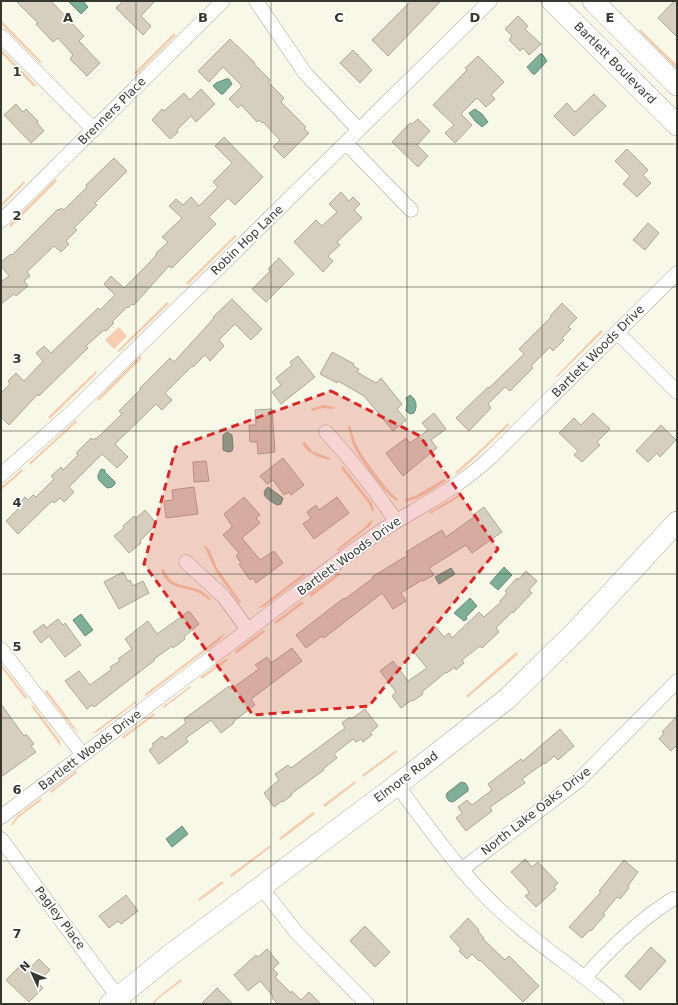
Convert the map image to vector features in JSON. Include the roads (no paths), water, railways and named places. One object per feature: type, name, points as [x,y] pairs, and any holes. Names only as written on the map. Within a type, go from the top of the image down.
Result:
[{"type":"street","name":"Brenners Place","points":[[1,221],[223,1]]},
{"type":"street","points":[[256,1],[305,73],[359,130]]},
{"type":"street","name":"Robin Hop Lane","points":[[1,476],[64,420],[490,1]]},
{"type":"street","name":"Bartlett Boulevard","points":[[552,1],[677,125]]},
{"type":"street","points":[[593,1],[677,85]]},
{"type":"street","points":[[1,36],[94,130]]},
{"type":"street","points":[[346,143],[411,210]]},
{"type":"street","name":"Bartlett Woods Drive","points":[[1,817],[339,561],[396,521],[446,492],[479,468],[677,273]]},
{"type":"street","points":[[617,332],[677,392]]},
{"type":"street","points":[[326,432],[347,455],[396,521]]},
{"type":"street","name":"Elmore Road","points":[[117,1002],[169,956],[397,785],[494,710],[522,685],[577,630],[677,522]]},
{"type":"street","points":[[186,562],[220,593],[248,630]]},
{"type":"street","points":[[1,649],[82,755]]},
{"type":"street","name":"North Lake Oaks Drive","points":[[461,870],[577,782],[677,681]]},
{"type":"street","points":[[397,785],[461,870],[475,885],[535,941],[585,977],[617,1004]]},
{"type":"street","name":"Pagley Place","points":[[1,838],[117,1002]]},
{"type":"street","points":[[261,887],[296,932],[367,1004]]},
{"type":"street","points":[[585,977],[607,954],[655,910],[673,899]]}]
